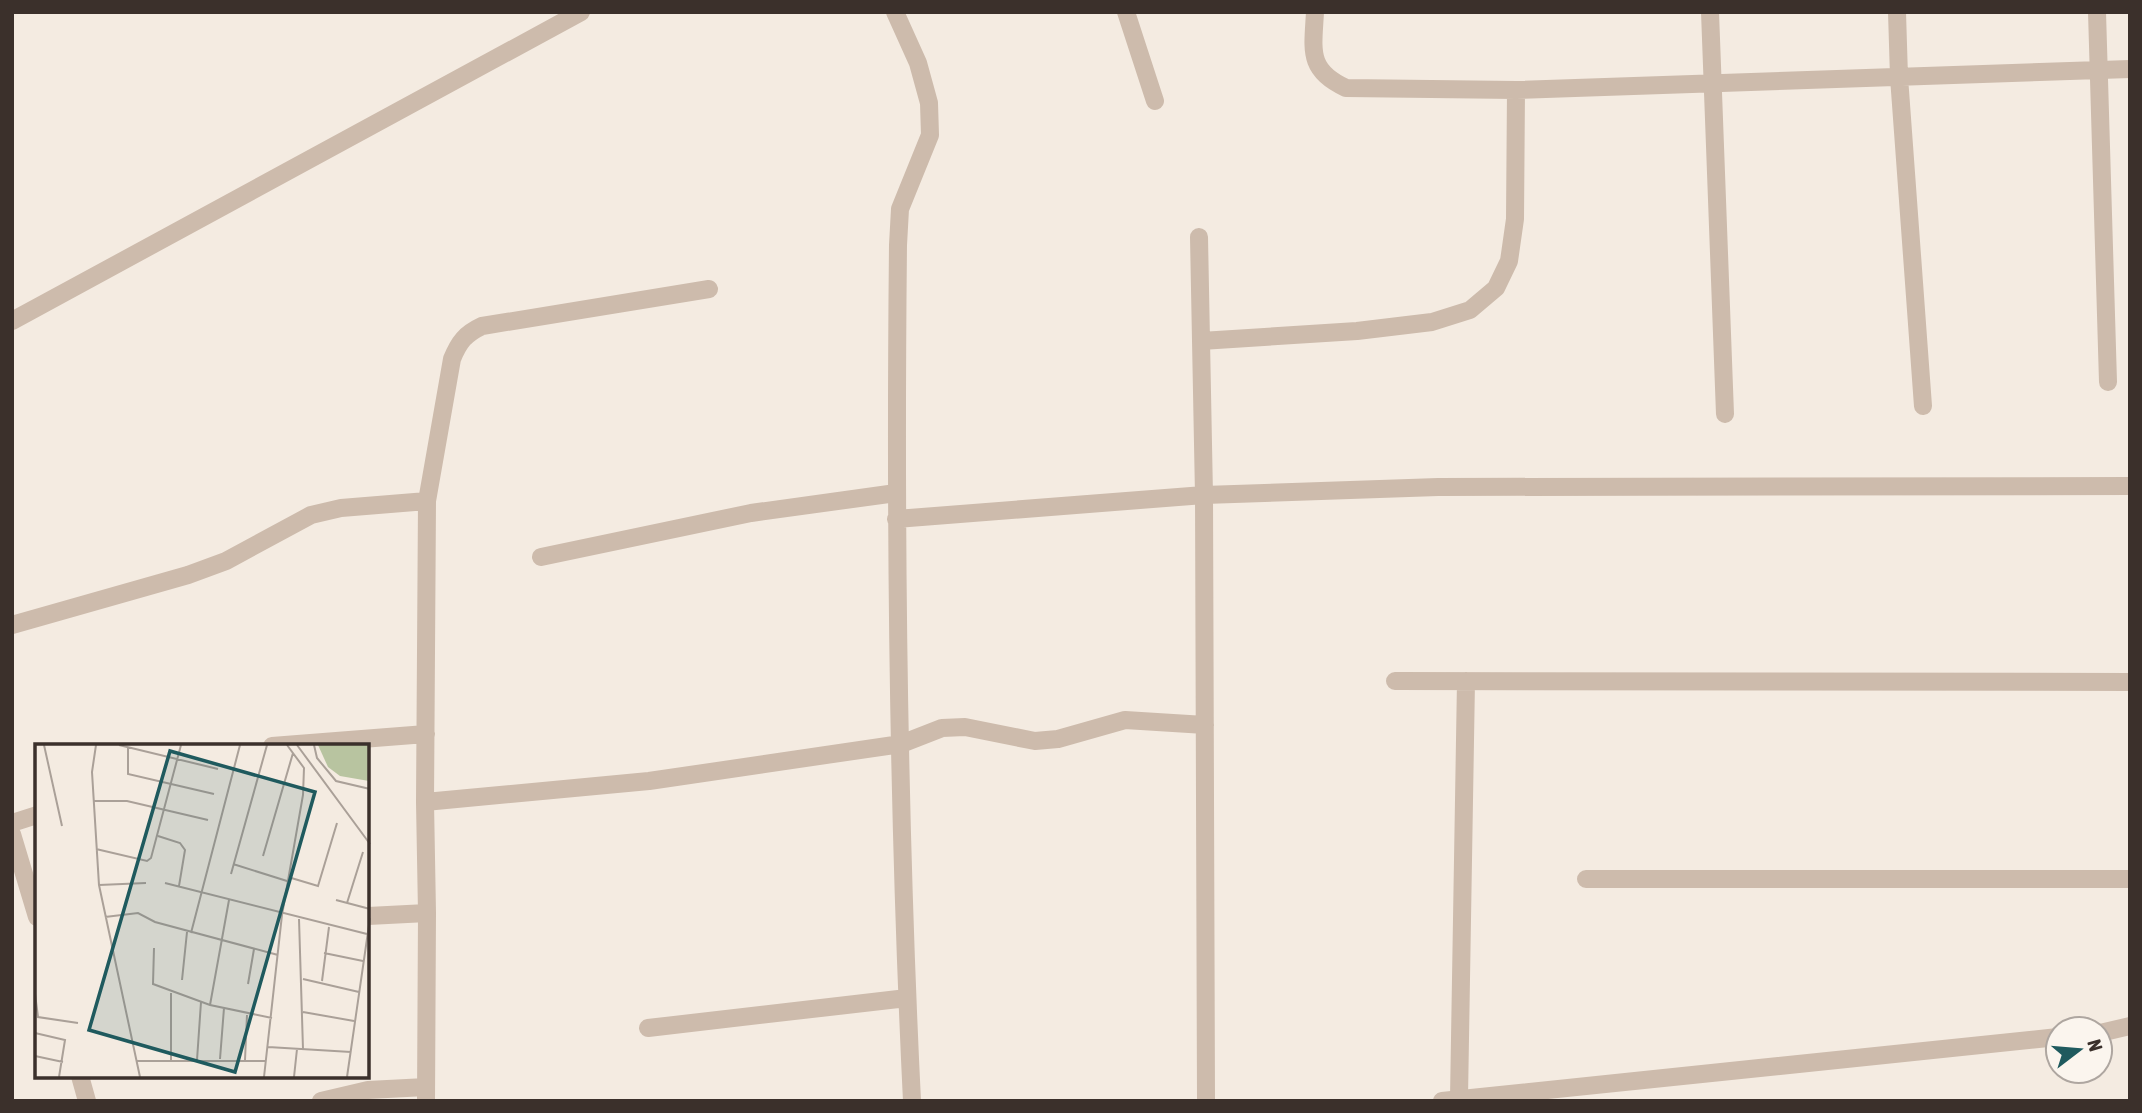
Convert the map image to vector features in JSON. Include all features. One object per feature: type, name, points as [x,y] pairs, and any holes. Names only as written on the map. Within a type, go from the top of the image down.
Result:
[{"type":"street","points":[[12,321],[581,12]]},
{"type":"street","points":[[895,12],[918,63],[929,103],[930,135],[900,209],[898,244],[896,519],[907,998],[912,1101]]},
{"type":"street","points":[[1126,12],[1155,101]]},
{"type":"street","points":[[1315,12],[1315,62],[1327,79],[1346,88],[1516,90],[2130,69]]},
{"type":"street","points":[[1710,12],[1726,414]]},
{"type":"street","points":[[1897,12],[1899,77],[1923,406]]},
{"type":"street","points":[[2097,12],[2108,382]]},
{"type":"street","points":[[1201,341],[1370,330],[1432,323],[1470,310],[1496,288],[1509,261],[1515,219],[1516,90]]},
{"type":"street","points":[[1199,237],[1204,495],[1206,1101]]},
{"type":"street","points":[[321,1101],[368,1090],[426,1094],[427,501],[452,359],[459,343],[467,333],[482,326],[709,289]]},
{"type":"street","points":[[896,519],[1204,495],[1438,487],[2130,486]]},
{"type":"street","points":[[541,556],[751,513],[896,493]]},
{"type":"street","points":[[12,625],[213,566],[253,548],[311,514],[341,508],[427,501]]},
{"type":"street","points":[[1395,681],[2130,682]]},
{"type":"street","points":[[1466,681],[1451,1100],[2044,1038]]},
{"type":"street","points":[[425,802],[598,788],[901,744],[942,728],[965,727],[1035,741],[1058,739],[1125,720],[1205,725]]},
{"type":"street","points":[[298,744],[426,734]]},
{"type":"street","points":[[12,823],[35,816]]},
{"type":"street","points":[[12,834],[35,910]]},
{"type":"street","points":[[1586,879],[2130,879]]},
{"type":"street","points":[[369,916],[427,913]]},
{"type":"street","points":[[648,1028],[907,998]]},
{"type":"street","points":[[80,1078],[86,1101]]}]
